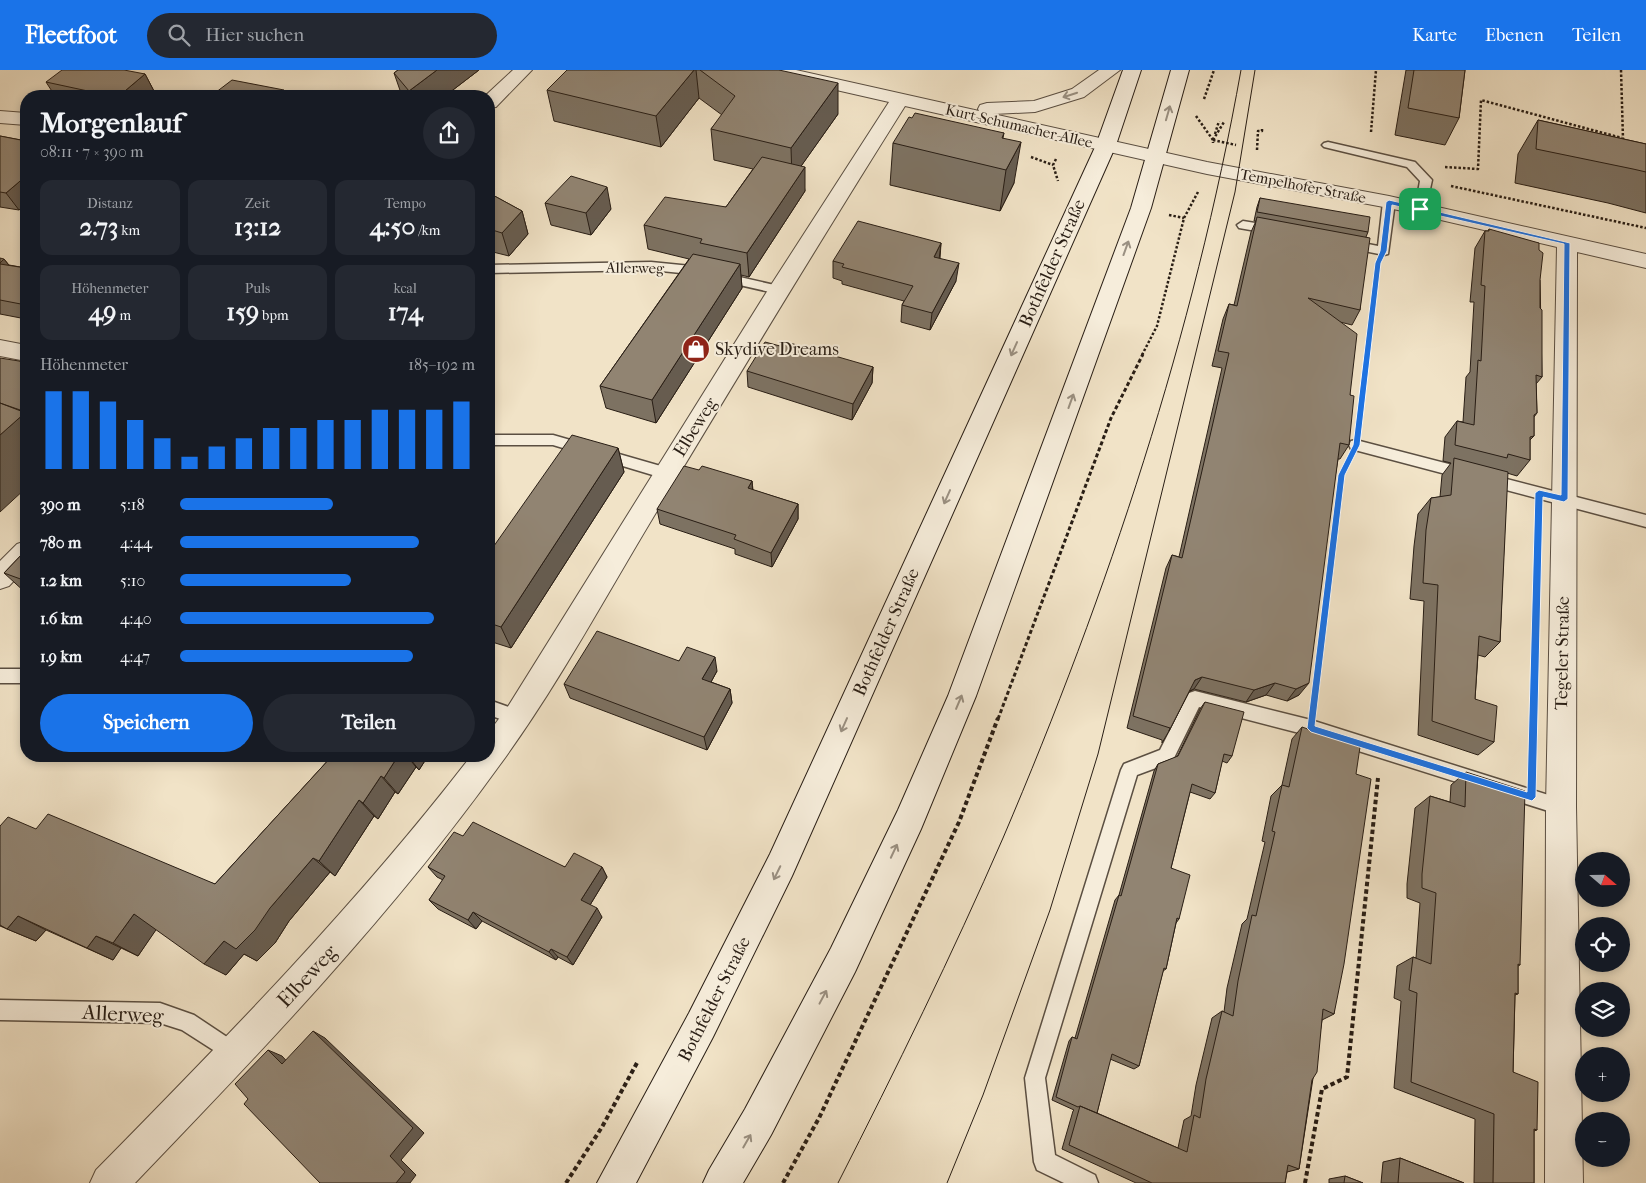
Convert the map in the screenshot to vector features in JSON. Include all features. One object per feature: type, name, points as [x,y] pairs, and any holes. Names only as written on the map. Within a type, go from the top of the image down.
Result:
[{"type":"street","points":[[495,97],[523,70]]},
{"type":"street","name":"Kurt-Schumacher-Allee","points":[[772,70],[1106,145]]},
{"type":"street","name":"Kurt-Schumacher-Allee","points":[[933,106],[993,110],[1035,106],[1078,93],[1111,70]]},
{"type":"street","name":"Bothfelder Straße","points":[[616,1183],[669,1090],[781,865],[1106,145],[1132,70]]},
{"type":"street","points":[[722,1183],[758,1122],[843,960],[910,819],[962,696],[1058,438],[1140,208],[1180,70]]},
{"type":"street","name":"Elbeweg","points":[[495,748],[517,717],[779,290],[900,98]]},
{"type":"street","points":[[0,117],[20,119]]},
{"type":"street","name":"Tempelhofer Straße","points":[[1106,145],[1389,202],[1646,261]]},
{"type":"street","name":"Tegeler Straße","points":[[1564,1183],[1561,807],[1567,243]]},
{"type":"street","points":[[0,348],[20,353]]},
{"type":"street","points":[[0,578],[20,558]]},
{"type":"street","name":"Elbeweg","points":[[109,1183],[235,1054],[345,934],[447,814],[485,762]]},
{"type":"lane","points":[[1328,145],[1412,164],[1426,180],[1420,209]]},
{"type":"lane","points":[[1337,242],[1384,251],[1389,202]]},
{"type":"lane","points":[[1243,225],[1290,233]]},
{"type":"lane","name":"Allerweg","points":[[495,269],[651,266],[691,270],[779,290]]},
{"type":"lane","points":[[495,440],[553,440],[666,473]]},
{"type":"lane","points":[[1356,445],[1646,521]]},
{"type":"lane","points":[[0,676],[20,676]]},
{"type":"lane","points":[[1087,1183],[1045,1162],[1035,1078],[1130,770],[1166,756],[1195,698],[1311,728],[1561,807]]},
{"type":"lane","points":[[495,710],[517,717]]},
{"type":"lane","name":"Allerweg","points":[[0,1010],[160,1013],[187,1022],[235,1054]]},
{"type":"path","points":[[1201,107],[1214,70]]},
{"type":"path","points":[[1371,138],[1376,70]]},
{"type":"path","points":[[1621,70],[1622,138]]},
{"type":"path","points":[[1412,164],[1478,169],[1481,100],[1622,138],[1630,144]]},
{"type":"path","points":[[1219,121],[1213,140],[1224,122]]},
{"type":"path","points":[[1257,150],[1258,129],[1262,131],[1262,128]]},
{"type":"path","points":[[1058,182],[1053,165],[1059,152]]},
{"type":"path","points":[[1198,194],[1204,193]]},
{"type":"path","points":[[782,1183],[819,1118],[959,822],[1111,418],[1157,326],[1184,218]]},
{"type":"path","points":[[1311,728],[1341,475],[1356,445],[1378,263],[1384,251]]},
{"type":"path","points":[[1305,1183],[1322,1089],[1347,1077],[1380,750]]},
{"type":"path","points":[[566,1183],[602,1127],[639,1059]]},
{"type":"building","points":[[62,70],[124,70],[145,74],[126,90],[83,90],[46,82]]},
{"type":"building","points":[[398,70],[437,70],[410,90],[408,90],[394,73]]},
{"type":"building","points":[[567,70],[694,70],[656,116],[547,90]]},
{"type":"building","points":[[700,70],[779,70],[838,83],[791,148],[711,129],[735,96]]},
{"type":"building","points":[[1414,70],[1465,70],[1459,118],[1408,108]]},
{"type":"building","points":[[232,80],[284,90],[219,90]]},
{"type":"building","points":[[915,113],[1004,133],[1002,138],[1021,142],[1006,170],[893,143],[909,117],[912,118]]},
{"type":"building","points":[[1538,120],[1646,144],[1646,172],[1536,149]]},
{"type":"building","points":[[0,136],[20,140],[20,181],[6,193],[0,192]]},
{"type":"building","points":[[762,157],[805,167],[747,253],[700,243],[702,239],[644,225],[665,197],[726,207]]},
{"type":"building","points":[[571,176],[607,187],[586,213],[545,203]]},
{"type":"building","points":[[495,196],[522,211],[502,233],[495,231]]},
{"type":"building","points":[[1260,198],[1370,217],[1368,232],[1257,212]]},
{"type":"building","points":[[1257,217],[1370,238],[1360,310],[1308,298],[1357,334],[1350,395],[1354,396],[1349,445],[1340,443],[1309,683],[1296,689],[1275,683],[1254,690],[1202,677],[1195,680],[1169,731],[1170,728],[1133,716],[1172,555],[1182,558],[1229,353],[1218,351],[1229,304],[1237,306]]},
{"type":"building","points":[[858,221],[941,243],[934,257],[959,263],[932,313],[902,305],[913,286],[842,267],[844,264],[833,261]]},
{"type":"building","points":[[1489,229],[1539,243],[1539,250],[1543,253],[1540,280],[1542,377],[1536,375],[1537,413],[1534,415],[1534,436],[1530,437],[1530,460],[1508,454],[1507,458],[1455,445],[1457,421],[1474,425],[1478,360],[1481,361],[1485,286],[1481,285],[1485,231],[1489,231]]},
{"type":"building","points":[[693,254],[740,264],[652,400],[600,386]]},
{"type":"building","points":[[0,264],[20,267],[20,304],[0,300]]},
{"type":"building","points":[[783,341],[873,367],[853,404],[747,371],[765,342],[780,346]]},
{"type":"building","points":[[0,358],[20,361],[20,411],[0,403]]},
{"type":"building","points":[[0,403],[20,410],[20,417],[0,435]]},
{"type":"building","points":[[572,435],[618,448],[501,627],[495,625],[495,544]]},
{"type":"building","points":[[1454,458],[1508,472],[1500,642],[1479,636],[1475,699],[1497,706],[1494,742],[1432,721],[1438,585],[1423,583],[1426,530],[1431,498],[1451,495]]},
{"type":"building","points":[[684,466],[699,470],[702,466],[752,481],[748,488],[798,504],[771,553],[734,539],[736,535],[657,509]]},
{"type":"building","points":[[20,556],[20,579],[4,573]]},
{"type":"building","points":[[597,631],[679,661],[687,647],[715,657],[702,679],[730,689],[704,737],[564,684]]},
{"type":"building","points":[[1205,702],[1244,712],[1232,756],[1224,754],[1215,793],[1192,784],[1171,868],[1190,875],[1139,1066],[1112,1054],[1097,1113],[1056,1097],[1072,1037],[1077,1039],[1119,895],[1121,896],[1158,764],[1178,756]]},
{"type":"building","points":[[1302,727],[1360,747],[1356,774],[1371,779],[1344,964],[1334,1014],[1323,1009],[1317,1072],[1312,1080],[1299,1169],[1288,1165],[1285,1183],[1152,1183],[1069,1145],[1080,1106],[1187,1152],[1194,1115],[1200,1118],[1206,1079],[1222,1011],[1233,1016],[1238,981],[1252,915],[1256,916],[1275,832],[1272,831],[1282,785],[1289,787]]},
{"type":"building","points":[[327,762],[394,762],[384,778],[381,776],[363,803],[359,800],[319,861],[313,858],[270,908],[255,930],[236,949],[224,941],[204,964],[134,914],[113,943],[96,936],[87,948],[18,916],[7,929],[0,925],[0,826],[8,817],[36,829],[48,814],[215,884]]},
{"type":"building","points":[[1466,772],[1525,791],[1520,965],[1518,964],[1518,994],[1515,993],[1513,1072],[1538,1082],[1537,1130],[1534,1129],[1534,1183],[1493,1183],[1494,1114],[1411,1082],[1417,993],[1409,990],[1413,957],[1431,964],[1436,893],[1422,888],[1430,796],[1465,807]]},
{"type":"building","points":[[473,822],[565,867],[574,853],[602,867],[581,900],[597,908],[567,957],[551,949],[549,952],[473,912],[468,920],[429,900],[445,876],[428,867],[454,832],[463,836]]},
{"type":"building","points":[[313,1031],[413,1128],[390,1156],[405,1172],[396,1183],[320,1183],[244,1104],[248,1099],[235,1084],[268,1050],[282,1064]]},
{"type":"building","points":[[1400,1158],[1464,1183],[1398,1183]]},
{"type":"building","points":[[1345,1176],[1363,1183],[1344,1183]]},
{"type":"tram line","points":[[838,1183],[923,1012],[984,882],[1078,651],[1144,461],[1173,364],[1199,267],[1222,169],[1241,70]]},
{"type":"tram line","points":[[947,1183],[983,1095],[1050,910],[1098,754],[1235,192],[1255,70]]},
{"type":"place","name":"Skydive Dreams","points":[[696,349]]},
{"type":"route","points":[[1389,202],[1420,209],[1567,243],[1564,499],[1539,493],[1532,797],[1311,728],[1341,475],[1356,445],[1378,263],[1384,251],[1389,202]]}]
